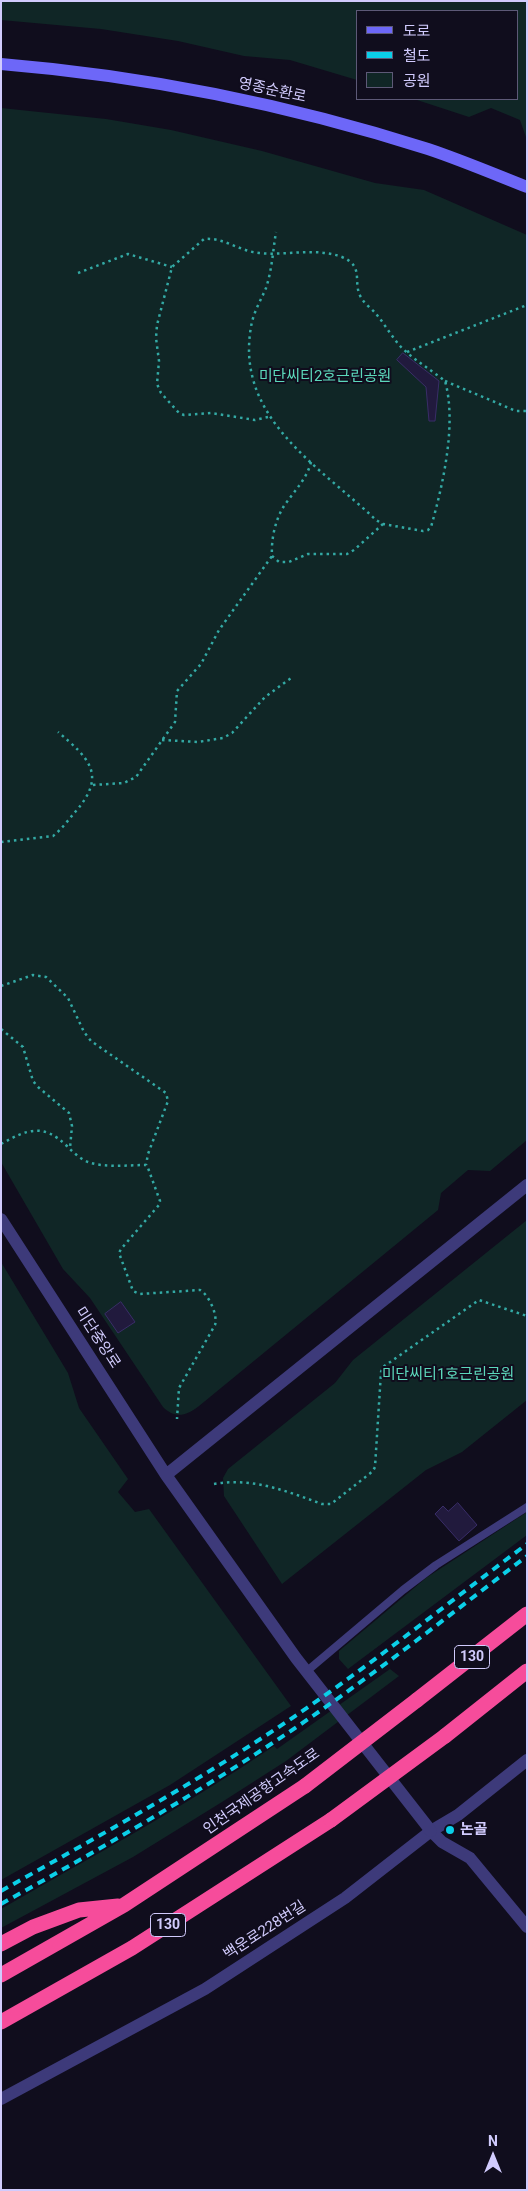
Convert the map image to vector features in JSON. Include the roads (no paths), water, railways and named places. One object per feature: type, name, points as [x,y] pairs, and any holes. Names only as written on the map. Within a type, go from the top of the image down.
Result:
[{"type":"highway","name":"인천국제공항고속도로","points":[[1,1975],[124,1905],[305,1786],[527,1614]]},
{"type":"highway","name":"130","points":[[1,2022],[132,1948],[331,1820],[445,1736],[527,1671]]},
{"type":"highway","points":[[1,1944],[33,1927],[79,1910],[124,1905]]},
{"type":"main road","name":"영종순환로","points":[[1,64],[64,69],[125,78],[254,102],[316,117],[427,149],[527,187]]},
{"type":"street","points":[[166,1475],[527,1185]]},
{"type":"street","name":"미단중앙로","points":[[1,1219],[166,1475],[306,1671],[431,1831],[442,1842],[470,1858],[527,1927]]},
{"type":"street","name":"백운로228번길","points":[[1,2100],[205,1989],[345,1898],[431,1831],[458,1815],[527,1760]]},
{"type":"lane","points":[[306,1671],[436,1565],[527,1507]]},
{"type":"railway","points":[[1,1891],[101,1835],[265,1736],[365,1666],[527,1544]]},
{"type":"railway","points":[[1,1904],[138,1826],[271,1744],[369,1676],[527,1556]]},
{"type":"place","name":"논골","points":[[450,1830]]},
{"type":"park label","name":"미단씨티2호근린공원","points":[[325,377]]},
{"type":"park label","name":"미단씨티1호근린공원","points":[[448,1375]]}]
